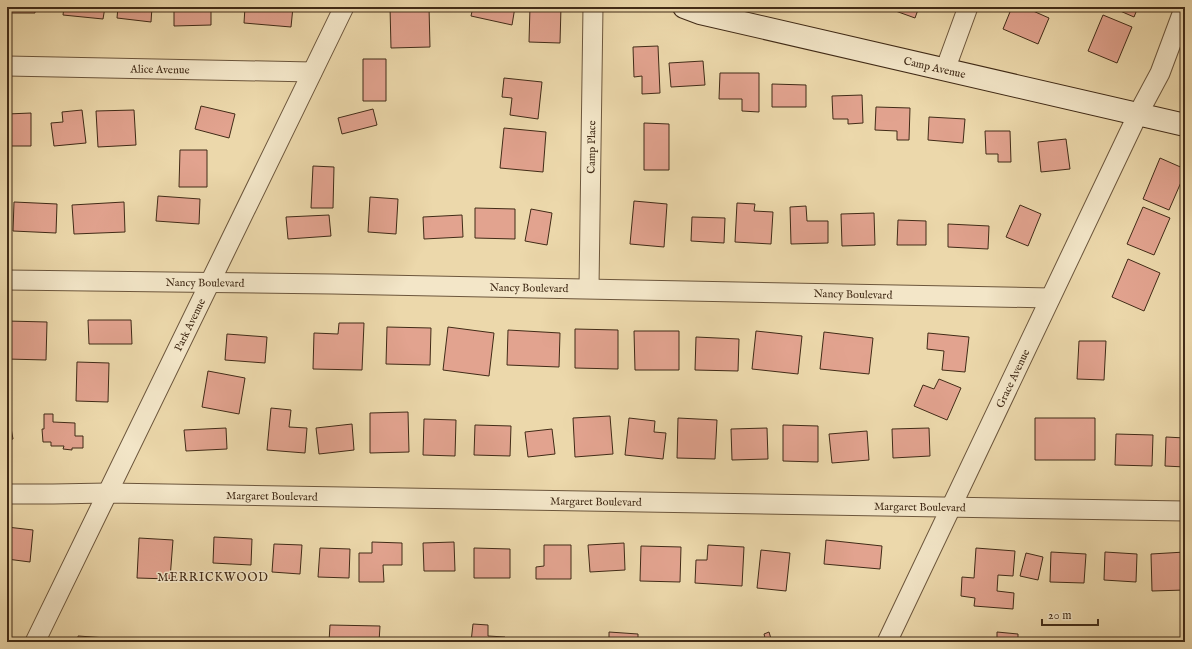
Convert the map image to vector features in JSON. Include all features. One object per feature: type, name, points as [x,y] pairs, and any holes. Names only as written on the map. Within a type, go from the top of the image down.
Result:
[{"type":"street","name":"Park Avenue","points":[[35,642],[344,7]]},
{"type":"street","name":"Camp Place","points":[[589,288],[594,7]]},
{"type":"street","name":"Camp Avenue","points":[[684,7],[700,13],[1185,125]]},
{"type":"street","points":[[945,70],[968,7]]},
{"type":"street","name":"Grace Avenue","points":[[887,642],[1138,114],[1160,73],[1185,9]]},
{"type":"street","name":"Alice Avenue","points":[[7,66],[312,72]]},
{"type":"street","name":"Nancy Boulevard","points":[[7,280],[589,288],[1050,298]]},
{"type":"street","name":"Margaret Boulevard","points":[[7,494],[108,493],[1185,512]]},
{"type":"building","points":[[7,7],[35,7],[35,13],[7,13]]},
{"type":"building","points":[[64,7],[105,7],[103,19],[63,15]]},
{"type":"building","points":[[118,7],[152,7],[151,22],[117,18]]},
{"type":"building","points":[[174,7],[211,7],[211,25],[174,26]]},
{"type":"building","points":[[245,7],[293,7],[291,27],[244,23]]},
{"type":"building","points":[[390,7],[429,7],[430,47],[391,48]]},
{"type":"building","points":[[473,7],[515,7],[512,25],[471,16]]},
{"type":"building","points":[[530,7],[561,7],[560,43],[529,42]]},
{"type":"building","points":[[891,7],[919,7],[915,18],[890,9]]},
{"type":"building","points":[[1012,7],[1024,7],[1049,18],[1038,44],[1003,29]]},
{"type":"building","points":[[1111,7],[1138,7],[1134,17]]},
{"type":"building","points":[[1103,15],[1132,27],[1117,63],[1088,51]]},
{"type":"building","points":[[658,46],[660,93],[642,94],[642,76],[634,77],[633,47]]},
{"type":"building","points":[[363,59],[386,59],[386,101],[363,101]]},
{"type":"building","points":[[703,61],[705,85],[671,87],[669,63]]},
{"type":"building","points":[[720,73],[759,73],[759,112],[742,111],[742,99],[719,99]]},
{"type":"building","points":[[504,78],[542,82],[538,119],[510,115],[512,98],[502,97]]},
{"type":"building","points":[[772,84],[806,85],[806,107],[772,107]]},
{"type":"building","points":[[862,95],[863,123],[848,124],[848,119],[833,119],[832,96]]},
{"type":"building","points":[[201,106],[235,114],[229,138],[195,129]]},
{"type":"building","points":[[876,107],[910,108],[909,140],[897,140],[897,131],[875,130]]},
{"type":"building","points":[[373,109],[377,125],[342,134],[338,118]]},
{"type":"building","points":[[82,110],[86,143],[54,146],[51,123],[63,122],[62,112]]},
{"type":"building","points":[[134,110],[136,145],[98,147],[96,111]]},
{"type":"building","points":[[31,113],[31,146],[7,146],[7,114]]},
{"type":"building","points":[[929,117],[965,119],[963,143],[928,140]]},
{"type":"building","points":[[644,123],[669,124],[669,170],[644,170]]},
{"type":"building","points":[[504,128],[546,132],[543,172],[500,168]]},
{"type":"building","points":[[985,131],[1010,131],[1011,162],[998,162],[998,154],[986,154]]},
{"type":"building","points":[[1066,139],[1070,169],[1041,172],[1038,142]]},
{"type":"building","points":[[180,150],[207,150],[207,187],[179,187]]},
{"type":"building","points":[[1160,158],[1185,169],[1185,173],[1169,210],[1143,199]]},
{"type":"building","points":[[313,166],[334,167],[333,208],[311,208]]},
{"type":"building","points":[[158,196],[200,199],[199,224],[156,221]]},
{"type":"building","points":[[370,197],[398,199],[396,234],[368,232]]},
{"type":"building","points":[[634,201],[667,204],[664,247],[630,244]]},
{"type":"building","points":[[14,202],[57,204],[56,233],[13,231]]},
{"type":"building","points":[[124,202],[125,232],[74,234],[72,205]]},
{"type":"building","points":[[737,203],[755,204],[754,211],[773,212],[771,244],[735,242]]},
{"type":"building","points":[[1020,205],[1041,214],[1028,246],[1006,237]]},
{"type":"building","points":[[806,206],[807,221],[828,221],[828,243],[791,244],[790,207]]},
{"type":"building","points":[[1143,207],[1170,218],[1154,255],[1127,244]]},
{"type":"building","points":[[475,208],[515,209],[515,239],[475,238]]},
{"type":"building","points":[[531,209],[552,213],[547,245],[525,241]]},
{"type":"building","points":[[874,213],[875,245],[842,246],[841,214]]},
{"type":"building","points":[[329,215],[331,236],[288,239],[286,217]]},
{"type":"building","points":[[462,215],[463,237],[424,239],[423,217]]},
{"type":"building","points":[[692,217],[725,218],[724,243],[691,241]]},
{"type":"building","points":[[898,220],[926,221],[926,245],[897,245]]},
{"type":"building","points":[[948,224],[989,226],[988,249],[948,247]]},
{"type":"building","points":[[1128,259],[1160,273],[1144,311],[1112,297]]},
{"type":"building","points":[[88,320],[131,320],[132,344],[89,344]]},
{"type":"building","points":[[7,321],[47,322],[46,360],[7,359]]},
{"type":"building","points":[[339,323],[364,323],[362,370],[313,369],[314,333],[338,334]]},
{"type":"building","points":[[387,327],[431,328],[430,365],[386,364]]},
{"type":"building","points":[[448,327],[494,333],[489,376],[443,370]]},
{"type":"building","points":[[575,329],[618,330],[618,369],[575,368]]},
{"type":"building","points":[[508,330],[560,333],[559,367],[507,365]]},
{"type":"building","points":[[634,331],[679,331],[679,370],[635,370]]},
{"type":"building","points":[[756,331],[802,336],[798,374],[752,369]]},
{"type":"building","points":[[824,332],[873,338],[869,374],[820,369]]},
{"type":"building","points":[[928,333],[969,337],[965,372],[942,370],[944,351],[927,349]]},
{"type":"building","points":[[227,334],[267,337],[265,363],[225,360]]},
{"type":"building","points":[[696,337],[739,339],[738,371],[695,370]]},
{"type":"building","points":[[1079,341],[1106,341],[1104,380],[1077,379]]},
{"type":"building","points":[[77,362],[109,363],[108,402],[76,401]]},
{"type":"building","points":[[208,371],[245,378],[239,414],[202,407]]},
{"type":"building","points":[[939,379],[961,388],[947,420],[914,406],[923,385],[934,389]]},
{"type":"building","points":[[7,406],[13,439],[7,440]]},
{"type":"building","points":[[271,408],[291,410],[289,427],[307,428],[305,453],[267,450]]},
{"type":"building","points":[[408,412],[409,452],[370,453],[370,413]]},
{"type":"building","points":[[44,414],[53,414],[53,422],[75,423],[75,436],[83,436],[83,448],[72,448],[72,450],[63,449],[64,446],[51,446],[51,442],[43,442],[42,429],[44,429]]},
{"type":"building","points":[[610,416],[613,454],[575,457],[573,418]]},
{"type":"building","points":[[629,418],[655,421],[654,432],[666,433],[663,459],[625,455]]},
{"type":"building","points":[[678,418],[717,420],[715,459],[677,458]]},
{"type":"building","points":[[1035,418],[1095,418],[1095,460],[1035,460]]},
{"type":"building","points":[[424,419],[456,420],[455,456],[423,455]]},
{"type":"building","points":[[352,424],[354,450],[319,454],[316,428]]},
{"type":"building","points":[[475,425],[511,426],[510,456],[474,455]]},
{"type":"building","points":[[783,425],[818,426],[818,462],[783,461]]},
{"type":"building","points":[[226,428],[227,449],[186,451],[184,430]]},
{"type":"building","points":[[767,428],[768,459],[732,460],[731,429]]},
{"type":"building","points":[[929,428],[930,456],[893,458],[892,429]]},
{"type":"building","points":[[552,429],[555,454],[528,457],[525,432]]},
{"type":"building","points":[[867,431],[869,460],[832,463],[829,434]]},
{"type":"building","points":[[1116,434],[1153,435],[1152,466],[1115,465]]},
{"type":"building","points":[[1166,437],[1185,438],[1185,467],[1165,466]]},
{"type":"building","points":[[7,527],[33,530],[30,562],[7,559]]},
{"type":"building","points":[[214,537],[252,539],[251,565],[213,563]]},
{"type":"building","points":[[139,538],[173,540],[170,579],[137,578]]},
{"type":"building","points":[[826,540],[882,546],[880,569],[824,564]]},
{"type":"building","points":[[372,542],[402,543],[402,565],[383,565],[384,582],[359,582],[359,553],[372,553]]},
{"type":"building","points":[[454,542],[455,571],[424,571],[423,543]]},
{"type":"building","points":[[624,543],[625,570],[590,572],[588,545]]},
{"type":"building","points":[[274,544],[302,545],[300,574],[272,572]]},
{"type":"building","points":[[544,545],[571,545],[571,579],[536,579],[536,567],[544,566]]},
{"type":"building","points":[[708,545],[744,547],[742,586],[695,583],[696,560],[707,560]]},
{"type":"building","points":[[641,546],[681,547],[680,582],[640,581]]},
{"type":"building","points":[[320,548],[350,549],[349,578],[318,577]]},
{"type":"building","points":[[474,548],[510,549],[510,578],[474,578]]},
{"type":"building","points":[[976,548],[1015,551],[1013,576],[998,575],[997,591],[1014,593],[1013,609],[974,606],[975,598],[961,596],[962,577],[974,578]]},
{"type":"building","points":[[761,550],[790,553],[786,591],[757,588]]},
{"type":"building","points":[[1051,552],[1086,554],[1084,583],[1050,582]]},
{"type":"building","points":[[1105,552],[1137,554],[1136,582],[1104,580]]},
{"type":"building","points":[[1185,552],[1185,590],[1152,591],[1151,554]]},
{"type":"building","points":[[1026,553],[1043,557],[1038,580],[1020,576]]},
{"type":"building","points":[[473,624],[488,625],[488,636],[505,637],[505,642],[471,642]]},
{"type":"building","points":[[330,625],[380,626],[379,642],[329,642]]},
{"type":"building","points":[[609,632],[638,634],[638,642],[609,642]]},
{"type":"building","points":[[769,632],[772,642],[766,642],[764,634]]},
{"type":"building","points":[[997,632],[1018,634],[1018,640],[1045,642],[997,642]]},
{"type":"building","points":[[78,636],[121,639],[120,642],[78,642]]},
{"type":"district","name":"MERRICKWOOD","points":[[213,577]]}]
